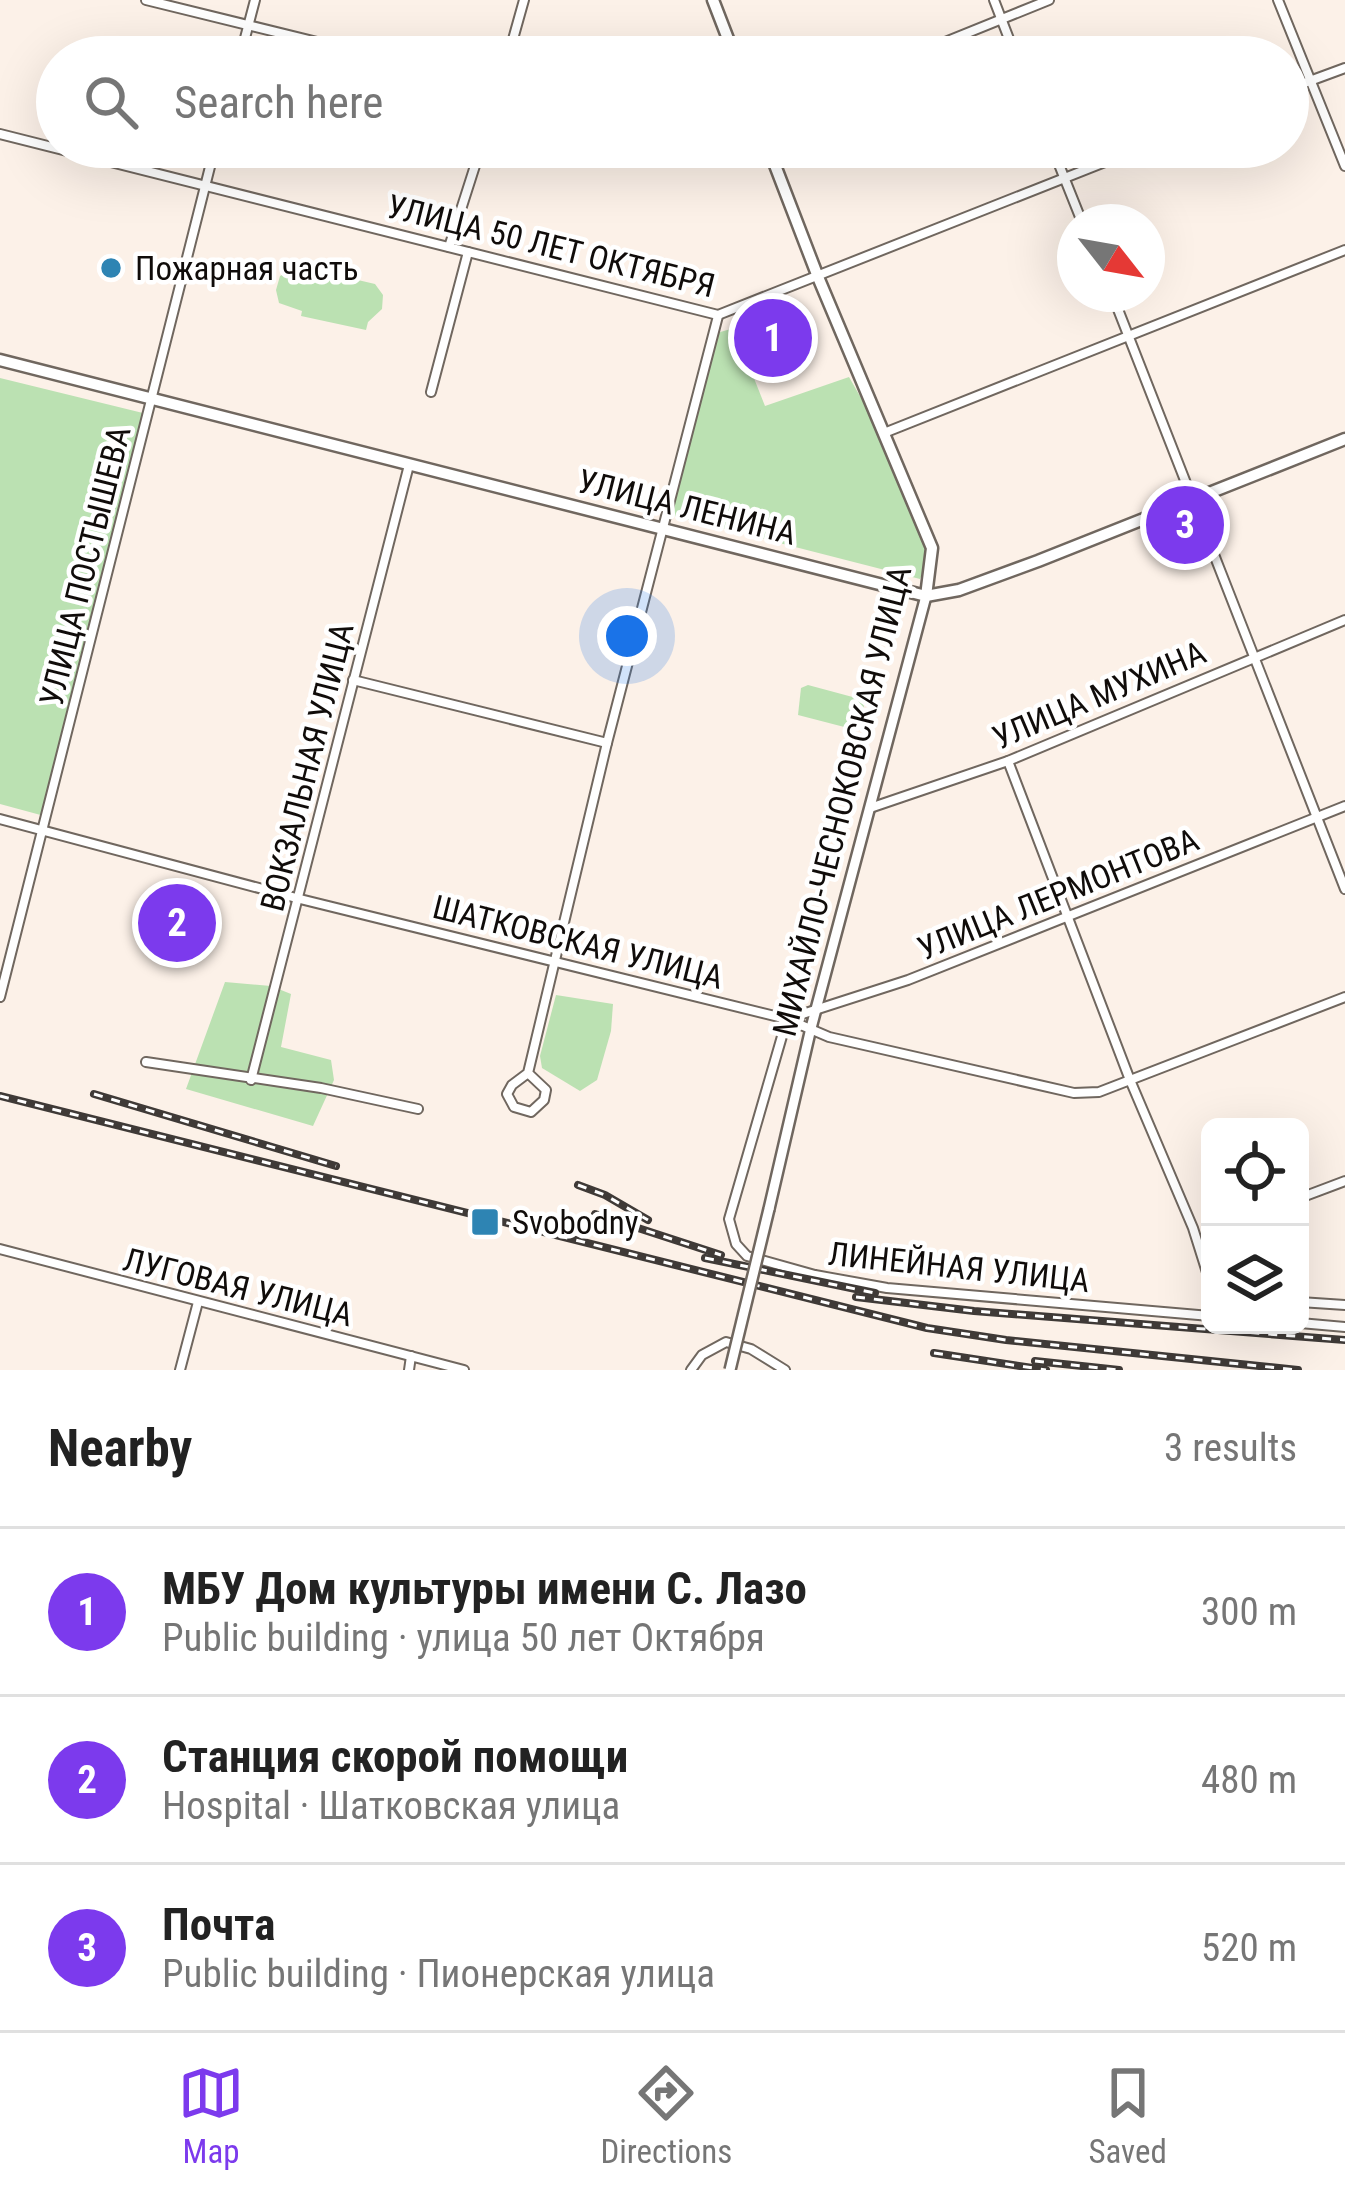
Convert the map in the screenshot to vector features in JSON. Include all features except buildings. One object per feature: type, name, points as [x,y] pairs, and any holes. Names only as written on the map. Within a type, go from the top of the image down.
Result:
[{"type":"main road","points":[[713,0],[727,36]]},
{"type":"main road","name":"МИХАЙЛО-ЧЕСНОКОВСКАЯ УЛИЦА","points":[[777,168],[932,548],[926,596]]},
{"type":"main road","name":"УЛИЦА ЛЕНИНА","points":[[0,360],[926,596],[959,590],[1038,561],[1345,439]]},
{"type":"street","points":[[146,0],[291,36]]},
{"type":"street","points":[[246,36],[255,0]]},
{"type":"street","points":[[513,36],[522,0]]},
{"type":"street","points":[[994,0],[1008,36]]},
{"type":"street","points":[[958,36],[1049,0]]},
{"type":"street","points":[[1278,0],[1293,36]]},
{"type":"street","points":[[1311,80],[1345,68]]},
{"type":"street","points":[[1309,75],[1345,166]]},
{"type":"street","name":"УЛИЦА 50 ЛЕТ ОКТЯБРЯ","points":[[0,134],[36,143]]},
{"type":"street","name":"УЛИЦА 50 ЛЕТ ОКТЯБРЯ","points":[[133,168],[718,315],[1089,168]]},
{"type":"street","name":"УЛИЦА ПОСТЫШЕВА","points":[[0,997],[209,168]]},
{"type":"street","points":[[449,247],[474,168]]},
{"type":"street","points":[[1060,168],[1075,204]]},
{"type":"street","points":[[883,434],[1345,250]]},
{"type":"street","points":[[430,392],[468,252]]},
{"type":"street","points":[[1119,312],[1345,889]]},
{"type":"street","points":[[528,1073],[546,1090],[544,1100],[531,1112],[514,1107],[507,1094],[528,1073],[607,743],[718,315]]},
{"type":"street","name":"ВОКЗАЛЬНАЯ УЛИЦА","points":[[250,1080],[409,464]]},
{"type":"street","name":"МИХАЙЛО-ЧЕСНОКОВСКАЯ УЛИЦА","points":[[730,1370],[811,1028],[926,596]]},
{"type":"street","name":"УЛИЦА МУХИНА","points":[[870,808],[1008,761],[1345,620]]},
{"type":"street","points":[[353,680],[607,743]]},
{"type":"street","points":[[1008,761],[1201,1257]]},
{"type":"street","name":"УЛИЦА ЛЕРМОНТОВА","points":[[787,1019],[908,980],[1345,806]]},
{"type":"street","name":"ШАТКОВСКАЯ УЛИЦА","points":[[0,819],[300,899],[787,1019],[829,1036],[1074,1093],[1099,1092],[1345,997]]},
{"type":"street","name":"ЛИНЕЙНАЯ УЛИЦА","points":[[787,1019],[729,1220],[736,1244],[747,1256],[773,1266],[887,1288],[1201,1312]]},
{"type":"street","points":[[146,1062],[321,1088],[418,1109]]},
{"type":"street","points":[[1309,1194],[1345,1180]]},
{"type":"street","points":[[1195,1240],[1201,1238]]},
{"type":"street","name":"ЛУГОВАЯ УЛИЦА","points":[[0,1250],[464,1370]]},
{"type":"street","points":[[180,1370],[198,1302]]},
{"type":"street","points":[[1309,1303],[1345,1305]]},
{"type":"street","points":[[1309,1324],[1345,1327]]},
{"type":"street","points":[[691,1370],[702,1355],[726,1342],[752,1349],[785,1370]]},
{"type":"street","points":[[409,1370],[411,1356]]},
{"type":"green space","points":[[298,266],[375,284],[383,295],[382,309],[366,330],[301,316],[302,311],[279,303],[276,290],[280,276]]},
{"type":"green space","points":[[734,328],[765,406],[849,377],[888,445],[932,548],[920,579],[666,514],[717,333]]},
{"type":"green space","points":[[0,378],[147,414],[48,817],[0,804]]},
{"type":"green space","points":[[808,685],[860,699],[864,706],[859,724],[852,729],[798,715],[801,688]]},
{"type":"green space","points":[[225,982],[271,986],[291,994],[281,1047],[331,1060],[334,1080],[313,1126],[186,1089]]},
{"type":"green space","points":[[556,995],[613,1004],[611,1031],[597,1080],[580,1091],[542,1068],[540,1056]]},
{"type":"railway","points":[[94,1094],[336,1166]]},
{"type":"railway","points":[[0,1096],[927,1328],[1298,1370]]},
{"type":"railway","points":[[578,1185],[648,1220]]},
{"type":"railway","points":[[595,1214],[721,1255]]},
{"type":"railway","points":[[705,1258],[875,1293]]},
{"type":"railway","points":[[856,1297],[974,1311],[1345,1340]]},
{"type":"railway","points":[[934,1353],[1046,1370]]},
{"type":"railway","points":[[1035,1361],[1119,1370]]},
{"type":"place","name":"Пожарная часть","points":[[111,268]]},
{"type":"place","name":"МБУ Дом культуры имени С. Лазо","points":[[773,338]]},
{"type":"place","name":"Почта","points":[[1185,525]]},
{"type":"place","name":"Станция скорой помощи","points":[[177,923]]},
{"type":"place","name":"Svobodny","points":[[485,1222]]}]
